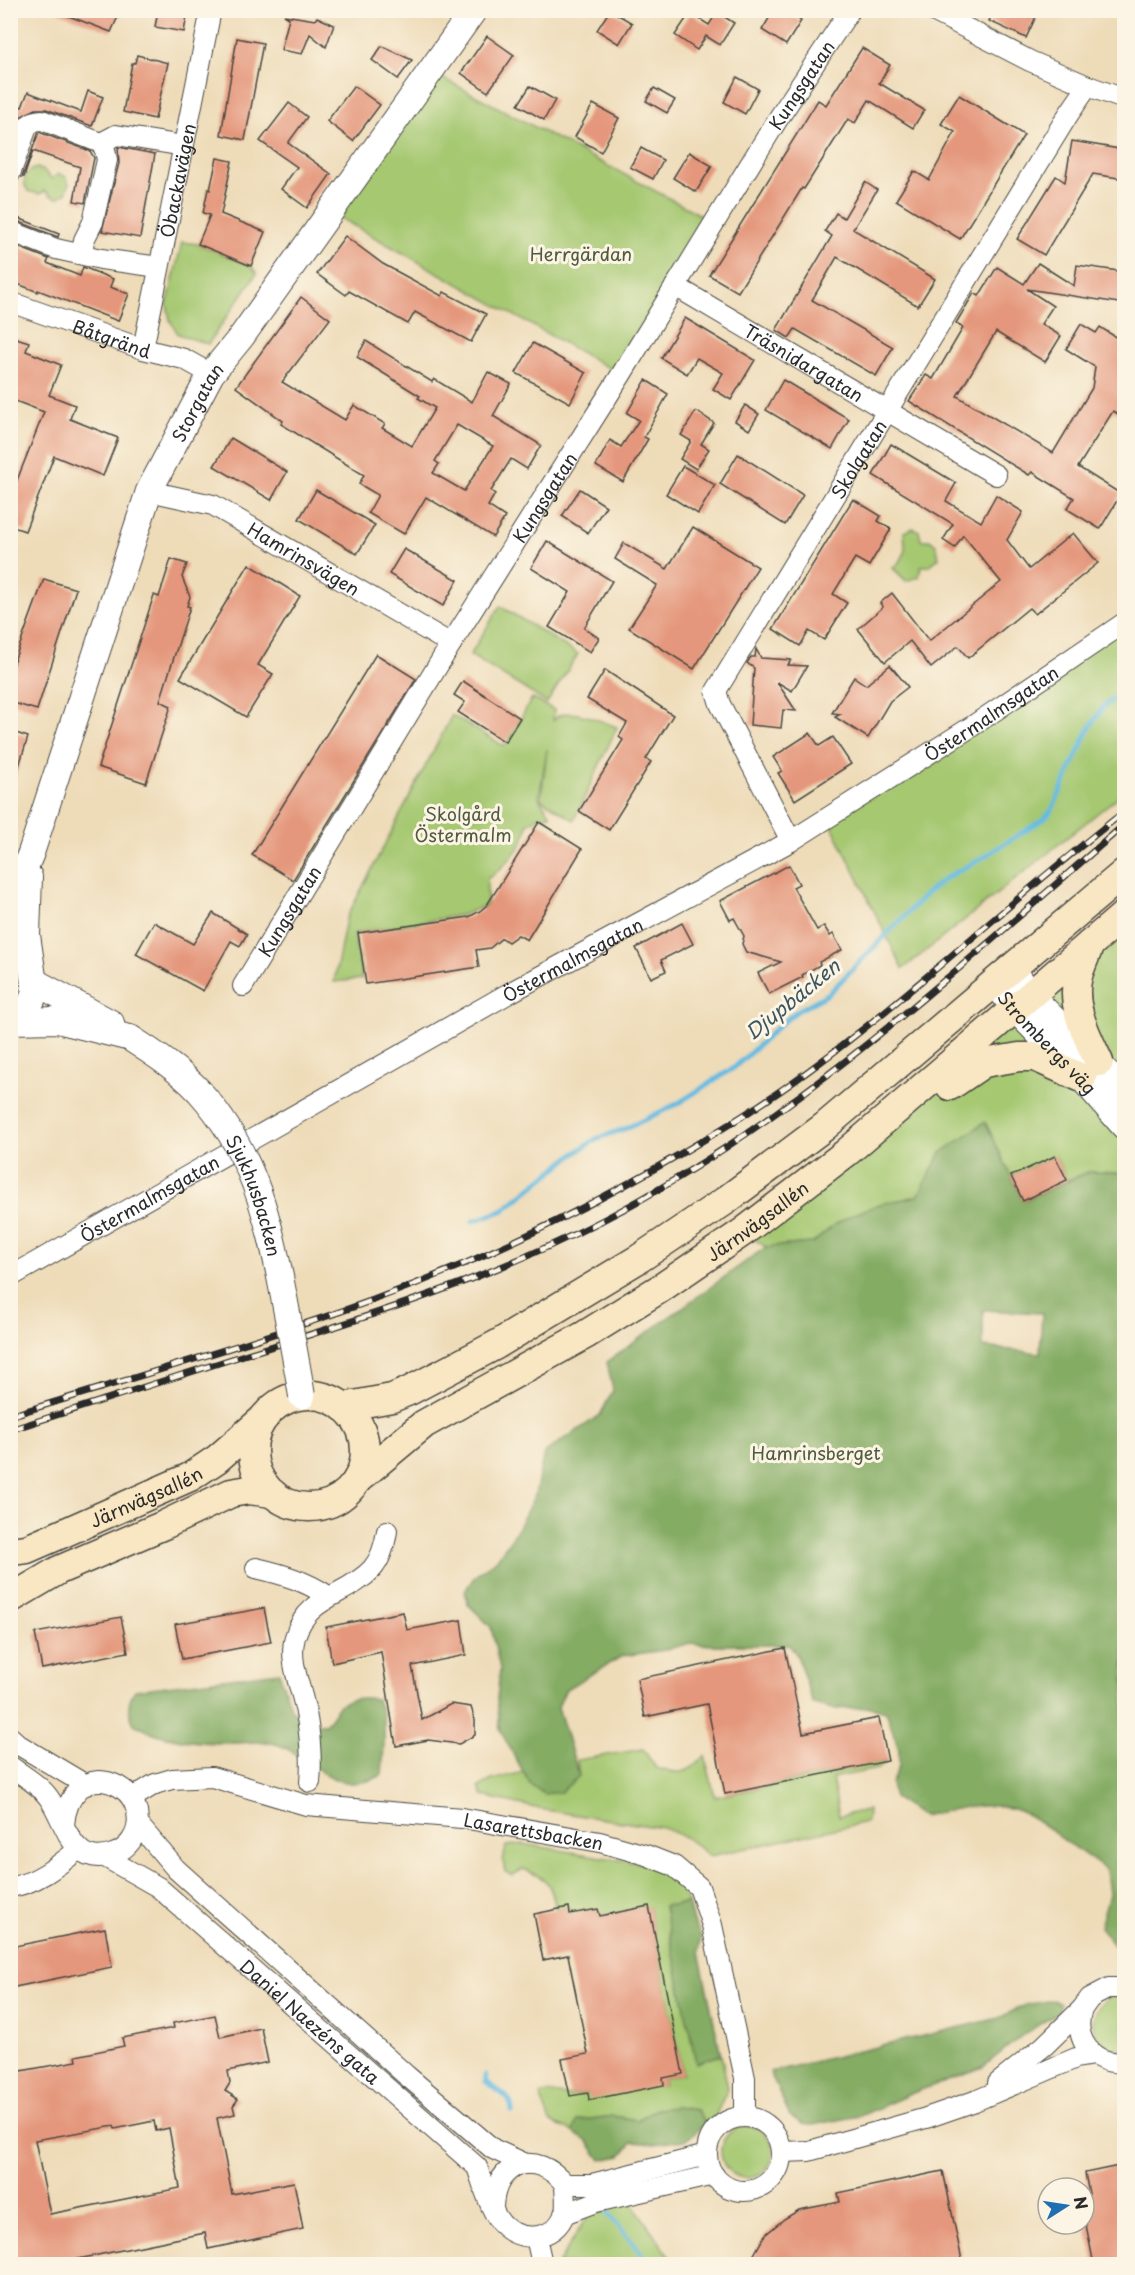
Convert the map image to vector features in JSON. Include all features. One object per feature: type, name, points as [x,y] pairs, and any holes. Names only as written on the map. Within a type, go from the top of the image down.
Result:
[{"type":"main road","name":"Järnvägsallén","points":[[343,1407],[392,1398],[409,1391],[533,1324],[640,1258],[725,1201],[824,1127],[1125,873]]},
{"type":"main road","name":"Järnvägsallén","points":[[357,1480],[424,1425],[551,1356],[661,1288],[743,1232],[846,1154],[1125,915]]},
{"type":"main road","points":[[846,1154],[915,1115],[960,1078],[984,1062],[1035,1057],[1090,1070],[1077,998],[1078,978],[1090,944]]},
{"type":"main road","points":[[302,1396],[318,1396],[332,1400],[343,1407],[360,1428],[365,1443],[364,1461],[357,1480],[349,1491],[335,1501],[320,1506],[302,1507],[286,1503],[262,1482],[256,1470],[253,1454],[255,1438],[265,1416],[285,1401],[302,1396]]},
{"type":"main road","name":"Järnvägsallén","points":[[10,1551],[27,1549],[190,1477],[217,1459],[265,1416]]},
{"type":"main road","name":"Järnvägsallén","points":[[10,1599],[59,1570],[164,1525],[231,1493],[249,1490],[272,1493]]},
{"type":"street","name":"Öbackavägen","points":[[143,350],[211,10]]},
{"type":"street","name":"Storgatan","points":[[10,903],[31,853],[148,491],[211,374],[249,326],[474,10]]},
{"type":"street","name":"Kungsgatan","points":[[243,986],[451,644],[776,122],[850,10]]},
{"type":"street","points":[[932,10],[1030,61],[1125,99]]},
{"type":"street","name":"Skolgatan","points":[[791,841],[720,704],[716,691],[1068,115],[1088,86]]},
{"type":"street","points":[[10,174],[27,128],[36,120],[42,120],[100,143],[105,150],[107,160],[93,222],[84,240],[82,254]]},
{"type":"street","points":[[100,143],[116,135],[184,146]]},
{"type":"street","points":[[10,231],[56,249],[101,259],[159,267]]},
{"type":"street","name":"Träsnidargatan","points":[[675,286],[996,475]]},
{"type":"street","name":"Båtgränd","points":[[10,302],[143,350],[184,359],[211,374]]},
{"type":"street","name":"Hamrinsvägen","points":[[148,491],[213,506],[451,644]]},
{"type":"street","name":"Östermalmsgatan","points":[[10,1277],[511,992],[791,841],[971,727],[1125,624]]},
{"type":"street","name":"Storgatan","points":[[10,1021],[26,1011],[32,1000],[27,934],[31,853]]},
{"type":"street","name":"Sjukhusbacken","points":[[31,974],[111,1022],[174,1068],[198,1090],[226,1125],[247,1164],[271,1230],[302,1396]]},
{"type":"street","name":"Strombergs väg","points":[[1004,975],[1046,1043],[1125,1090]]},
{"type":"street","name":"Sjukhusbacken","points":[[10,1021],[71,1023],[130,1038]]},
{"type":"street","name":"Strombergs väg","points":[[1090,1070],[1125,1126]]},
{"type":"street","points":[[310,1782],[310,1747],[306,1713],[293,1650],[302,1621],[315,1606],[328,1596],[355,1584],[374,1568],[384,1548],[387,1531]]},
{"type":"street","points":[[256,1568],[312,1585],[328,1596]]},
{"type":"street","points":[[10,1737],[86,1785]]},
{"type":"street","points":[[10,1766],[48,1797],[64,1825],[69,1840],[79,1849],[91,1855],[105,1857],[118,1853],[129,1844],[138,1824],[137,1809],[132,1798],[124,1789],[112,1783],[97,1782],[86,1785],[70,1798],[65,1809],[64,1825]]},
{"type":"street","name":"Lasarettsbacken","points":[[132,1798],[155,1784],[172,1779],[212,1777],[306,1805],[462,1818],[600,1842],[646,1855],[674,1866],[699,1887],[712,1926],[745,2078],[745,2117]]},
{"type":"street","name":"Daniel Naezéns gata","points":[[138,1824],[176,1869],[406,2074],[493,2149],[526,2164]]},
{"type":"street","points":[[10,1887],[21,1886],[57,1867],[79,1849]]},
{"type":"street","name":"Daniel Naezéns gata","points":[[105,1857],[158,1887],[477,2167],[493,2207]]},
{"type":"street","points":[[975,2101],[1026,2062],[1082,2009],[1090,1998],[1109,1988],[1125,1988]]},
{"type":"street","points":[[1082,2009],[1080,2034],[1085,2046],[1105,2061],[1122,2065]]},
{"type":"street","points":[[781,2152],[809,2151],[839,2144],[952,2110],[1076,2058],[1094,2055]]},
{"type":"street","points":[[745,2117],[756,2119],[767,2125],[776,2135],[781,2152],[780,2164],[775,2175],[756,2189],[740,2191],[729,2188],[714,2175],[707,2155],[710,2140],[716,2130],[726,2121],[745,2117]]},
{"type":"street","points":[[564,2184],[592,2184],[707,2155]]},
{"type":"street","points":[[526,2164],[540,2165],[553,2171],[564,2184],[564,2214],[556,2226],[536,2237],[524,2237],[510,2232],[498,2220],[493,2207],[494,2191],[498,2180],[514,2167],[526,2164]]},
{"type":"street","points":[[564,2214],[596,2202],[714,2175]]},
{"type":"street","points":[[536,2237],[542,2265]]},
{"type":"green space","name":"Herrgärdan","points":[[431,72],[714,222],[621,375],[331,213]]},
{"type":"green space","points":[[37,168],[52,179],[59,174],[65,176],[69,183],[66,193],[58,198],[46,191],[39,194],[28,191],[25,176]]},
{"type":"green space","points":[[182,242],[198,244],[251,266],[257,273],[208,344],[178,334],[170,320],[167,305]]},
{"type":"green space","points":[[913,528],[919,531],[921,540],[929,540],[936,544],[939,558],[929,566],[921,566],[919,577],[906,581],[893,568],[903,556],[904,532]]},
{"type":"green space","points":[[500,606],[578,654],[547,703],[470,655]]},
{"type":"green space","points":[[1124,623],[1124,792],[903,969],[828,818]]},
{"type":"green space","name":"Skolgård Östermalm","points":[[532,698],[554,710],[553,721],[558,716],[573,713],[617,727],[574,820],[541,799],[547,749],[539,798],[551,815],[538,817],[527,824],[519,848],[500,869],[487,879],[487,905],[462,915],[354,933],[362,979],[334,982],[346,919],[452,715],[502,745],[507,744]]},
{"type":"green space","points":[[1124,915],[1124,1173],[1088,1172],[1067,1180],[1055,1156],[1011,1176],[986,1123],[941,1153],[918,1196],[880,1204],[834,1225],[813,1243],[766,1247],[743,1232]]},
{"type":"green space","name":"Hamrinsberget","points":[[985,1122],[1023,1201],[1088,1172],[1124,1173],[1124,1953],[1114,1945],[1100,1927],[1109,1894],[1106,1870],[1035,1819],[1017,1810],[1007,1807],[978,1806],[923,1816],[894,1798],[891,1784],[899,1766],[899,1750],[886,1711],[872,1707],[832,1709],[813,1704],[797,1655],[789,1645],[690,1643],[665,1650],[622,1656],[566,1689],[558,1707],[579,1776],[561,1792],[544,1794],[530,1784],[500,1730],[497,1699],[500,1669],[491,1627],[468,1604],[465,1591],[475,1576],[497,1559],[515,1533],[535,1495],[544,1453],[600,1415],[613,1390],[607,1362],[766,1247],[813,1243],[834,1225],[854,1214],[880,1204],[918,1196],[941,1153]],"holes":[[[983,1310],[1042,1313],[1040,1353],[983,1347]]]},
{"type":"green space","points":[[279,1672],[292,1711],[314,1724],[325,1724],[340,1704],[360,1698],[376,1699],[384,1726],[382,1775],[366,1782],[351,1783],[327,1775],[279,1745],[267,1742],[216,1743],[180,1740],[156,1734],[134,1724],[130,1715],[129,1703],[135,1690]]},
{"type":"green space","points":[[643,1749],[656,1768],[672,1772],[688,1770],[705,1756],[715,1797],[888,1761],[877,1769],[832,1778],[839,1816],[868,1810],[867,1822],[710,1856],[685,1837],[663,1828],[545,1810],[483,1796],[479,1787],[492,1780],[523,1772],[530,1784],[579,1776],[577,1760]]},
{"type":"green space","points":[[523,1844],[644,1864],[676,1879],[688,1903],[664,1907],[696,2062],[721,2055],[728,2088],[715,2117],[706,2123],[697,2110],[657,2109],[637,2120],[613,2116],[577,2121],[573,2132],[550,2122],[540,2095],[552,2093],[570,2096],[664,2085],[663,2078],[683,2074],[649,1907],[600,1916],[598,1909],[570,1914],[569,1907],[556,1910],[550,1888],[544,1879],[523,1869],[513,1875],[505,1872],[503,1861],[506,1846]]},
{"type":"green space","points":[[688,1903],[693,1922],[701,1936],[699,1952],[721,2055],[696,2063],[664,1906]]},
{"type":"green space","points":[[1111,1997],[1124,1997],[1124,2049],[1112,2047],[1103,2042],[1097,2036],[1094,2028],[1093,2020],[1096,2012]]},
{"type":"green space","points":[[1053,2000],[1060,2003],[1059,2012],[1024,2034],[983,2067],[910,2094],[860,2116],[812,2125],[803,2124],[790,2116],[770,2072],[999,2018],[1025,2005]]},
{"type":"green space","points":[[676,2107],[697,2110],[706,2123],[686,2140],[654,2144],[632,2142],[621,2156],[601,2160],[588,2142],[573,2132],[577,2121],[613,2116],[637,2120],[657,2109]]},
{"type":"green space","points":[[742,2126],[752,2126],[766,2133],[773,2152],[766,2171],[752,2178],[742,2178],[732,2174],[725,2167],[721,2157],[721,2147],[725,2137],[732,2130]]},
{"type":"green space","points":[[627,2196],[675,2264],[558,2264],[591,2210]]},
{"type":"building","points":[[59,10],[121,10],[111,32],[58,12]]},
{"type":"building","points":[[158,10],[188,10],[184,32],[155,27]]},
{"type":"building","points":[[610,10],[632,23],[619,44],[597,30]]},
{"type":"building","points":[[774,10],[785,10],[801,21],[786,45],[762,30]]},
{"type":"building","points":[[994,10],[1039,10],[1026,38],[989,21]]},
{"type":"building","points":[[717,12],[734,23],[720,45],[706,36],[697,50],[675,35],[690,13],[709,25]]},
{"type":"building","points":[[284,15],[315,20],[317,17],[334,25],[326,47],[310,34],[302,54],[281,50],[289,18]]},
{"type":"building","points":[[487,36],[514,55],[488,92],[461,73]]},
{"type":"building","points":[[237,38],[263,43],[245,140],[221,135]]},
{"type":"building","points":[[382,46],[412,60],[398,79],[372,60]]},
{"type":"building","points":[[862,48],[890,65],[879,83],[924,110],[913,128],[869,100],[855,123],[848,119],[738,292],[709,275],[818,100],[826,105]]},
{"type":"building","points":[[137,55],[168,63],[155,119],[123,112],[132,63],[135,63]]},
{"type":"building","points":[[737,77],[758,89],[745,114],[724,102]]},
{"type":"building","points":[[354,86],[380,105],[353,141],[327,121]]},
{"type":"building","points":[[530,86],[555,100],[544,120],[518,105]]},
{"type":"building","points":[[654,88],[675,100],[667,113],[646,101]]},
{"type":"building","points":[[88,91],[103,97],[92,126],[46,109],[36,109],[20,117],[10,137],[10,103],[22,107],[28,92],[81,112]]},
{"type":"building","points":[[959,95],[1024,135],[960,239],[896,200],[914,171],[929,180],[955,132],[941,124]]},
{"type":"building","points":[[289,103],[307,117],[288,143],[331,174],[307,208],[281,189],[297,167],[260,141]]},
{"type":"building","points":[[593,104],[619,118],[601,152],[575,137]]},
{"type":"building","points":[[39,132],[90,151],[94,158],[85,203],[74,201],[80,167],[33,151],[24,177],[22,177]]},
{"type":"building","points":[[1072,141],[1125,150],[1125,179],[1093,174],[1044,255],[1017,239],[1056,176],[1065,182]]},
{"type":"building","points":[[118,147],[155,154],[140,238],[102,231],[119,163]]},
{"type":"building","points":[[641,148],[663,160],[653,179],[630,167]]},
{"type":"building","points":[[689,152],[712,166],[696,192],[673,178]]},
{"type":"building","points":[[217,158],[232,161],[221,214],[265,232],[251,266],[198,244],[210,215],[203,213]]},
{"type":"building","points":[[865,182],[877,190],[853,229],[935,279],[918,306],[837,257],[812,300],[893,347],[876,376],[795,329],[789,338],[776,330],[832,236],[825,231],[836,213],[844,218]]},
{"type":"building","points":[[18,218],[59,234],[58,237],[17,221]]},
{"type":"building","points":[[345,236],[383,264],[442,296],[444,292],[486,314],[471,342],[415,312],[408,324],[349,291],[346,295],[317,274]]},
{"type":"building","points":[[10,244],[49,259],[47,263],[80,276],[83,267],[113,279],[110,287],[129,294],[118,321],[10,281]]},
{"type":"building","points":[[1038,263],[1074,286],[1077,265],[1125,272],[1125,293],[1121,292],[1119,303],[1027,289],[1053,306],[1041,324],[1061,336],[1045,362],[996,332],[957,396],[1053,453],[1092,388],[1095,367],[1066,349],[1081,324],[1096,333],[1100,327],[1125,343],[1125,373],[1118,414],[1113,411],[1078,467],[1121,494],[1100,529],[1067,509],[1074,498],[1032,472],[1029,475],[909,401],[926,375],[933,379],[963,328],[956,323],[974,293],[979,296],[997,267],[1024,284]]},
{"type":"building","points":[[301,297],[330,319],[282,382],[345,420],[354,405],[385,424],[382,428],[412,446],[435,408],[418,398],[420,396],[357,357],[366,341],[432,382],[434,379],[472,402],[488,372],[511,384],[493,416],[541,445],[527,469],[511,459],[491,491],[495,494],[488,506],[505,517],[493,537],[426,497],[404,534],[368,513],[378,495],[359,484],[364,475],[281,424],[283,421],[236,387]],"holes":[[[457,425],[493,446],[464,491],[433,473],[439,464],[435,461]]]},
{"type":"building","points":[[685,318],[755,360],[731,400],[713,389],[723,373],[697,358],[687,374],[661,358]]},
{"type":"building","points":[[10,336],[29,342],[26,351],[61,365],[49,395],[75,405],[70,419],[118,438],[103,476],[54,456],[25,531],[10,526],[10,498],[44,412],[10,399]]},
{"type":"building","points":[[533,343],[586,373],[570,403],[516,373]]},
{"type":"building","points":[[646,380],[668,394],[644,437],[648,439],[623,482],[596,466],[610,440],[621,447],[639,420],[627,413]]},
{"type":"building","points":[[783,380],[849,419],[832,449],[766,410]]},
{"type":"building","points":[[745,405],[759,414],[749,430],[735,421]]},
{"type":"building","points":[[696,411],[714,423],[701,444],[709,449],[696,469],[680,459],[691,441],[681,435]]},
{"type":"building","points":[[231,438],[287,472],[271,500],[214,466]]},
{"type":"building","points":[[891,444],[956,483],[946,501],[981,522],[996,495],[1023,512],[1007,540],[1029,569],[1073,533],[1098,563],[1035,614],[1029,608],[968,658],[958,646],[931,668],[910,641],[885,662],[858,629],[883,607],[880,603],[892,593],[929,641],[1001,582],[963,535],[955,548],[943,540],[953,524],[873,475]]},
{"type":"building","points":[[738,454],[803,495],[785,525],[720,484]]},
{"type":"building","points":[[683,466],[715,485],[698,514],[666,494]]},
{"type":"building","points":[[580,489],[606,506],[588,533],[562,516]]},
{"type":"building","points":[[316,490],[375,525],[357,554],[299,519]]},
{"type":"building","points":[[853,499],[881,516],[878,521],[891,529],[869,566],[855,558],[833,594],[847,603],[824,640],[809,631],[800,646],[773,629]]},
{"type":"building","points":[[693,527],[758,567],[694,669],[629,628],[657,585],[615,559],[624,543],[667,569]]},
{"type":"building","points":[[547,541],[612,581],[584,628],[599,638],[590,652],[549,627],[570,592],[531,568]]},
{"type":"building","points":[[404,549],[458,580],[443,606],[389,574]]},
{"type":"building","points":[[171,559],[187,564],[182,577],[190,597],[187,606],[190,607],[160,701],[171,706],[146,783],[98,767],[154,595],[159,597]]},
{"type":"building","points":[[249,564],[300,596],[258,665],[273,674],[246,717],[180,678]]},
{"type":"building","points":[[44,579],[76,589],[37,710],[10,702],[10,672]]},
{"type":"building","points":[[756,649],[761,658],[791,660],[788,665],[807,666],[792,691],[777,682],[796,711],[783,710],[781,728],[750,725],[754,668],[747,663],[751,657],[755,657]]},
{"type":"building","points":[[376,654],[416,679],[293,880],[252,855]]},
{"type":"building","points":[[890,665],[908,687],[890,701],[868,738],[835,717],[841,714],[832,713],[854,677],[866,685]]},
{"type":"building","points":[[605,670],[673,715],[646,759],[651,762],[609,830],[579,811],[623,740],[619,737],[627,723],[587,699]]},
{"type":"building","points":[[463,681],[520,718],[505,742],[458,712],[465,702],[454,695]]},
{"type":"building","points":[[10,731],[28,737],[14,782],[10,781]]},
{"type":"building","points":[[810,733],[819,746],[833,737],[851,764],[795,800],[778,773],[782,771],[773,757]]},
{"type":"building","points":[[539,822],[582,849],[527,940],[518,935],[508,942],[502,938],[490,948],[476,950],[479,967],[366,984],[358,933],[469,917],[480,911],[487,905]]},
{"type":"building","points":[[789,865],[799,884],[793,887],[817,930],[824,926],[830,936],[833,934],[842,950],[819,962],[820,965],[802,975],[803,977],[769,994],[758,973],[781,962],[746,952],[742,944],[744,936],[734,918],[730,920],[720,901]]},
{"type":"building","points":[[213,913],[247,934],[240,946],[231,941],[203,991],[136,954],[154,922],[193,944]]},
{"type":"building","points":[[682,923],[693,944],[661,960],[666,971],[651,978],[636,948]]},
{"type":"building","points":[[1055,1156],[1067,1180],[1023,1201],[1011,1176]]},
{"type":"building","points":[[264,1608],[271,1642],[182,1659],[175,1624]]},
{"type":"building","points":[[403,1612],[407,1630],[461,1620],[466,1655],[412,1666],[422,1720],[451,1704],[471,1707],[475,1720],[475,1735],[459,1744],[428,1740],[396,1746],[381,1652],[332,1663],[326,1627]]},
{"type":"building","points":[[121,1617],[128,1652],[42,1669],[35,1633]]},
{"type":"building","points":[[785,1648],[803,1733],[879,1718],[888,1761],[725,1794],[707,1704],[645,1717],[637,1679]]},
{"type":"building","points":[[649,1906],[683,2074],[663,2078],[664,2085],[589,2100],[588,2093],[570,2096],[562,2059],[588,2054],[568,1955],[543,1960],[534,1914],[569,1907],[570,1914],[598,1909],[600,1916]]},
{"type":"building","points":[[105,1928],[112,1967],[10,1988],[10,1947]]},
{"type":"building","points":[[215,2015],[220,2037],[261,2028],[268,2062],[228,2071],[230,2083],[225,2091],[238,2099],[233,2106],[235,2114],[217,2118],[232,2194],[294,2182],[303,2229],[208,2249],[205,2233],[49,2265],[10,2265],[10,2073],[77,2061],[76,2056],[124,2046],[122,2038],[174,2028],[173,2023]],"holes":[[[154,2121],[156,2131],[169,2128],[180,2188],[50,2214],[35,2140]]]},
{"type":"building","points":[[1119,2166],[1125,2193],[1125,2265],[1094,2265],[1088,2236],[1096,2236],[1096,2176],[1086,2176],[1085,2173]]},
{"type":"building","points":[[943,2171],[963,2265],[748,2265],[765,2235],[799,2210],[840,2202],[838,2193]]},
{"type":"waterway","name":"Djupbäcken","points":[[473,1221],[502,1211],[596,1139],[627,1128],[677,1104],[735,1067],[797,1011],[828,994],[929,891],[947,877],[1044,819],[1052,810],[1089,729],[1103,707],[1124,690]]},
{"type":"waterway","points":[[485,2076],[486,2082],[507,2098],[512,2106],[512,2112]]},
{"type":"waterway","points":[[608,2213],[650,2264]]},
{"type":"railway","points":[[10,1416],[238,1346],[373,1300],[469,1262],[608,1195],[697,1144],[792,1083],[889,1008],[1124,812]]},
{"type":"railway","points":[[10,1430],[426,1296],[515,1261],[601,1221],[673,1181],[742,1137],[809,1089],[937,987],[1124,825]]}]
